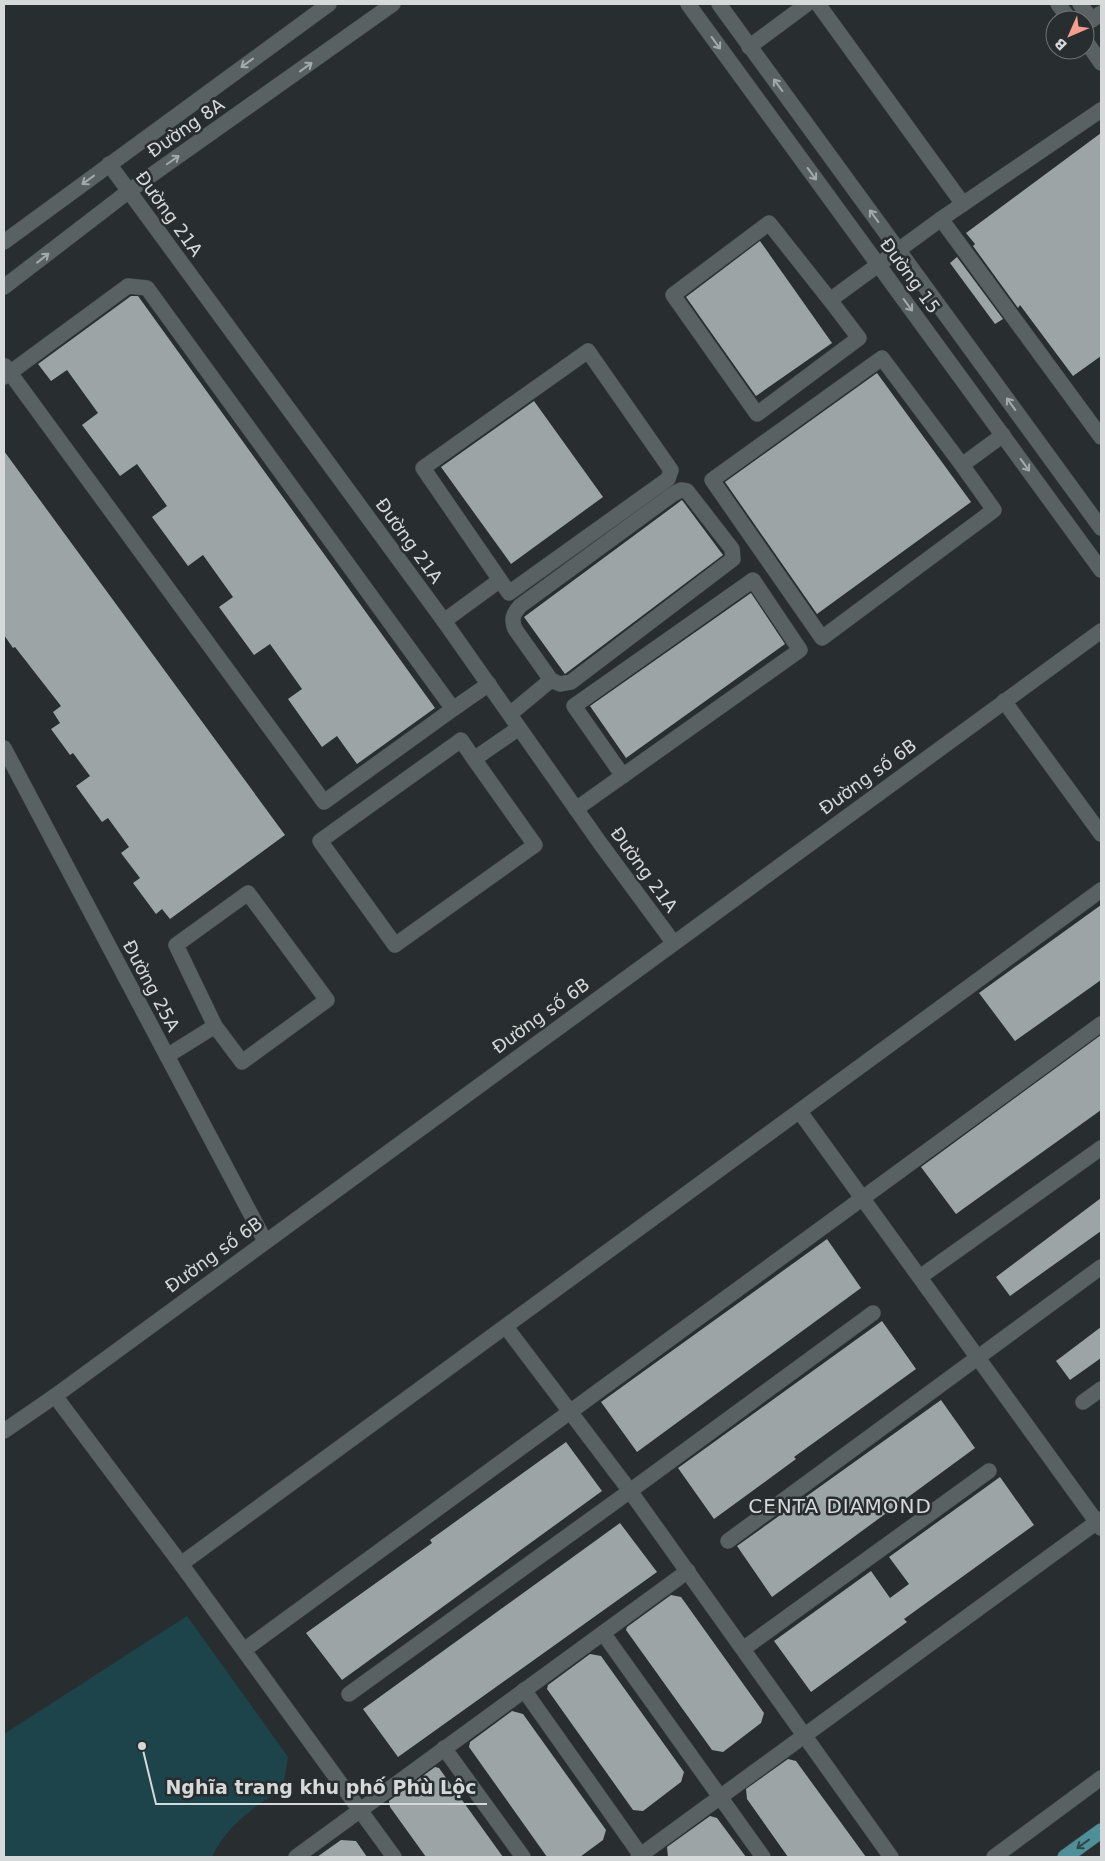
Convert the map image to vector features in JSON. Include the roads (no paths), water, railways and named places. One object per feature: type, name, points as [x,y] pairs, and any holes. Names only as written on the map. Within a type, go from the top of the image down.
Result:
[{"type":"main road","points":[[1065,1857],[1101,1831]]},
{"type":"street","name":"Đường 8A","points":[[4,242],[329,4]]},
{"type":"street","name":"Đường 8A","points":[[4,287],[129,191],[393,4]]},
{"type":"street","name":"Đường 15","points":[[688,4],[1101,570]]},
{"type":"street","name":"Đường 15","points":[[719,4],[1101,528]]},
{"type":"street","points":[[818,4],[963,204]]},
{"type":"street","points":[[1080,4],[1092,20],[1101,13]]},
{"type":"street","points":[[749,47],[797,7]]},
{"type":"street","points":[[830,300],[941,219],[1101,110]]},
{"type":"street","name":"Đường 21A","points":[[109,164],[444,621],[576,809],[674,942]]},
{"type":"street","points":[[941,219],[1101,438]]},
{"type":"street","points":[[769,223],[830,300],[859,338],[757,414],[672,294],[769,223]]},
{"type":"street","points":[[453,709],[147,288],[128,286],[6,371],[324,802],[489,684]]},
{"type":"street","points":[[588,351],[671,470],[668,478],[509,593],[500,580],[423,468],[588,351]]},
{"type":"street","points":[[882,358],[962,465],[994,510],[822,638],[712,480],[882,358]]},
{"type":"street","points":[[962,465],[1003,436]]},
{"type":"street","points":[[681,490],[686,491],[732,549],[733,559],[571,682],[560,684],[551,680],[515,629],[512,620],[514,613],[520,606],[673,494],[681,490]]},
{"type":"street","points":[[444,621],[500,580]]},
{"type":"street","points":[[576,809],[624,776],[800,650],[753,580],[574,706],[624,776]]},
{"type":"street","name":"Đường số 6B","points":[[4,1431],[55,1396],[1101,631]]},
{"type":"street","points":[[510,714],[551,680]]},
{"type":"street","points":[[1004,701],[1101,834]]},
{"type":"street","points":[[474,758],[519,728]]},
{"type":"street","points":[[461,740],[474,758],[536,845],[395,945],[320,841],[461,740]]},
{"type":"street","name":"Đường 25A","points":[[4,748],[265,1241]]},
{"type":"street","points":[[181,1564],[1101,890]]},
{"type":"street","points":[[248,893],[327,1000],[242,1062],[215,1026],[176,945],[248,893]]},
{"type":"street","points":[[244,1650],[1101,1024]]},
{"type":"street","points":[[167,1056],[215,1026]]},
{"type":"street","points":[[524,1690],[640,1857],[804,1735],[1100,1523],[800,1112]]},
{"type":"street","points":[[920,1276],[1101,1148]]},
{"type":"street","points":[[728,1541],[1101,1268]]},
{"type":"street","points":[[349,1694],[873,1313]]},
{"type":"street","points":[[506,1327],[630,1491],[891,1857]]},
{"type":"street","points":[[1084,1402],[1101,1389]]},
{"type":"street","points":[[55,1396],[181,1564],[394,1857]]},
{"type":"street","points":[[743,1649],[989,1471]]},
{"type":"street","points":[[296,1857],[688,1571]]},
{"type":"street","points":[[603,1633],[763,1857]]},
{"type":"street","points":[[444,1748],[523,1857]]},
{"type":"street","points":[[994,1857],[1101,1778]]},
{"type":"place","name":"Nghĩa trang khu phố Phù Lộc","points":[[142,1746]]},
{"type":"district","name":"CENTA DIAMOND","points":[[840,1506]]}]
